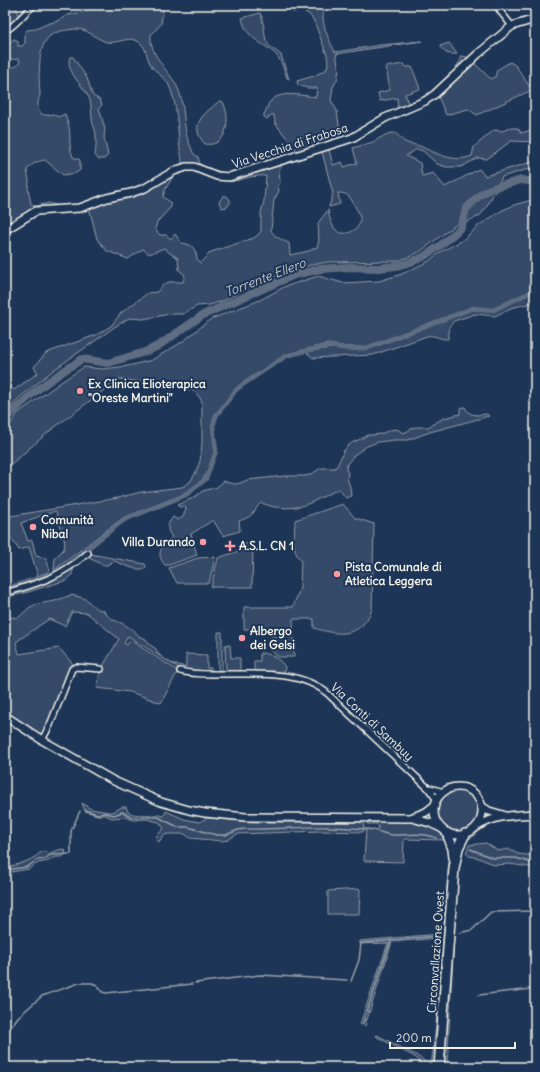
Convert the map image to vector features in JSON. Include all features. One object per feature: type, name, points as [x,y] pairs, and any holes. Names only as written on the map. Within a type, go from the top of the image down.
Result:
[{"type":"highway","points":[[444,830],[453,849],[455,862]]},
{"type":"highway","points":[[455,862],[458,848],[465,834]]},
{"type":"highway","name":"Circonvallazione Ovest","points":[[439,1067],[455,862]]},
{"type":"main road","name":"Via Vecchia di Frabosa","points":[[5,230],[36,211],[78,208],[107,198],[131,193],[145,188],[170,173],[183,168],[192,167],[214,175],[229,177],[356,136],[385,118],[431,97],[478,54],[512,26],[535,19]]},
{"type":"main road","points":[[5,716],[42,740],[114,781],[161,802],[197,812],[246,817],[412,818],[424,821],[454,835],[465,834],[489,820],[503,816],[535,814]]},
{"type":"main road","points":[[412,818],[426,812],[444,792],[458,788],[467,790],[474,794],[481,806],[489,812],[503,816]]},
{"type":"main road","points":[[436,802],[435,818],[444,830]]},
{"type":"main road","points":[[476,827],[481,815],[481,806]]},
{"type":"street","points":[[5,31],[14,26],[35,5]]},
{"type":"street","points":[[497,5],[512,26]]},
{"type":"street","points":[[5,593],[54,577],[68,569],[88,553]]},
{"type":"street","points":[[42,740],[50,725],[72,669],[76,667],[101,669]]},
{"type":"street","name":"Via Conti di Sambuy","points":[[180,671],[197,674],[289,676],[314,684],[325,691],[428,788],[436,802]]},
{"type":"street","name":"Via Conti di Sambuy","points":[[428,788],[444,792]]},
{"type":"shaded area","points":[[28,5],[33,5],[20,16]]},
{"type":"shaded area","points":[[94,5],[156,5],[161,6],[163,9],[161,24],[151,35],[152,48],[158,60],[174,81],[180,93],[187,138],[193,153],[198,157],[201,168],[181,166],[182,159],[174,99],[168,83],[153,68],[144,48],[139,42],[128,39],[116,42],[107,42],[80,29],[56,32],[48,38],[42,48],[38,107],[41,114],[44,115],[53,114],[58,117],[65,114],[69,127],[71,153],[73,157],[80,160],[80,170],[76,173],[63,175],[45,160],[33,164],[27,170],[31,204],[36,206],[49,203],[59,206],[47,208],[5,228],[5,70],[16,66],[20,62],[19,59],[13,59],[6,56],[5,50],[14,39],[18,41],[18,46],[22,46],[25,43],[25,33],[27,30],[36,29],[68,15],[86,11]]},
{"type":"shaded area","points":[[287,5],[325,5],[323,17],[325,29],[335,52],[422,41],[336,54],[339,70],[337,80],[333,87],[331,100],[337,111],[341,140],[232,174],[263,162],[298,152],[275,123],[274,115],[271,115],[267,119],[264,117],[264,114],[269,103],[279,96],[291,94],[316,97],[317,88],[307,88],[298,85],[297,81],[314,76],[327,69],[327,55],[314,21],[309,14],[302,11],[293,12]]},
{"type":"shaded area","points":[[5,6],[15,6],[20,16],[17,17],[19,19],[5,27]]},
{"type":"shaded area","points":[[260,13],[266,41],[269,46],[281,55],[289,79],[287,78],[277,56],[256,40],[244,26],[242,18]]},
{"type":"shaded area","points":[[449,43],[457,54],[447,53],[440,46]]},
{"type":"shaded area","points":[[460,56],[467,57],[469,60],[456,73],[455,68],[461,60]]},
{"type":"shaded area","points":[[70,57],[73,57],[87,78],[93,96],[100,100],[102,105],[99,108],[105,129],[104,138],[108,155],[104,159],[98,159],[95,155],[96,136],[92,121],[91,103],[89,97],[74,77],[69,62]]},
{"type":"shaded area","points":[[473,62],[491,79],[495,77],[497,70],[510,62],[516,66],[532,90],[477,115],[468,109],[446,115],[437,94]]},
{"type":"shaded area","points":[[403,64],[407,67],[412,67],[420,89],[405,94],[408,103],[434,93],[398,111],[397,98],[380,101],[378,93],[390,90],[386,67]]},
{"type":"shaded area","points":[[220,101],[223,102],[227,115],[226,130],[219,141],[213,144],[205,144],[199,134],[198,125],[202,117]]},
{"type":"shaded area","points":[[511,128],[518,128],[521,133],[535,129],[535,142],[511,141],[487,159],[478,158],[461,167],[446,167],[437,164],[423,151],[417,149],[406,156],[420,163],[422,176],[433,173],[445,187],[479,169],[485,176],[535,161],[535,167],[502,177],[499,183],[484,190],[468,202],[458,223],[421,251],[397,261],[328,262],[306,266],[250,287],[225,300],[210,305],[197,306],[183,314],[170,314],[143,319],[129,318],[51,372],[18,399],[5,414],[5,385],[14,390],[38,373],[34,367],[46,353],[96,335],[111,326],[121,313],[148,293],[157,292],[163,285],[169,282],[183,282],[185,275],[179,270],[178,258],[164,248],[149,254],[143,249],[128,259],[107,251],[97,239],[89,207],[117,199],[139,195],[175,173],[165,190],[163,197],[170,202],[171,207],[157,222],[155,229],[160,235],[166,235],[171,239],[175,234],[181,243],[188,244],[193,247],[200,263],[211,252],[254,238],[261,231],[261,213],[264,201],[266,176],[253,177],[231,182],[229,179],[286,160],[279,170],[279,191],[274,200],[271,230],[281,240],[289,243],[290,255],[309,251],[317,247],[319,241],[318,223],[328,210],[333,226],[339,232],[352,232],[360,222],[359,213],[351,199],[346,194],[338,193],[340,204],[329,207],[333,194],[321,148],[328,146],[333,165],[342,162],[344,167],[357,163],[353,148],[373,142],[385,135],[393,133],[407,143],[420,146],[446,157],[459,159],[472,156],[474,147],[494,130],[502,131]]},
{"type":"shaded area","points":[[211,169],[230,174],[209,172]]},
{"type":"shaded area","points":[[496,190],[486,208],[480,215],[465,224],[466,212],[481,196]]},
{"type":"shaded area","points":[[223,196],[227,196],[230,203],[227,207],[222,208],[219,202]]},
{"type":"shaded area","points":[[535,199],[535,288],[530,292],[494,309],[472,307],[366,347],[349,347],[327,344],[287,354],[239,386],[215,414],[212,424],[215,451],[207,473],[202,480],[184,494],[123,518],[54,570],[55,558],[64,549],[65,543],[56,511],[21,523],[28,541],[32,540],[36,556],[46,558],[50,571],[38,576],[29,547],[19,550],[5,529],[5,517],[118,498],[141,492],[182,487],[190,482],[195,474],[200,461],[202,444],[202,402],[200,398],[195,392],[183,387],[119,379],[51,430],[5,469],[5,432],[18,413],[84,367],[103,369],[128,366],[152,360],[182,342],[211,319],[260,300],[284,287],[318,276],[343,283],[379,281],[402,274],[429,261],[440,252],[463,240],[478,226],[501,211],[514,205]]},
{"type":"shaded area","points":[[535,291],[535,302],[511,308],[495,316],[475,314],[454,321],[450,326],[448,339],[427,336],[373,355],[313,358],[306,352],[332,348],[349,350],[369,349],[472,310],[495,311]]},
{"type":"shaded area","points":[[465,407],[471,414],[487,414],[489,416],[430,432],[408,440],[378,442],[367,446],[354,455],[347,464],[346,469],[348,473],[347,478],[351,496],[346,498],[339,489],[302,506],[286,508],[274,507],[261,503],[250,516],[239,521],[240,531],[223,536],[213,520],[191,534],[197,555],[169,565],[165,565],[160,557],[161,550],[172,537],[168,529],[169,522],[173,517],[178,520],[183,517],[186,509],[185,506],[180,507],[177,505],[193,498],[203,491],[217,487],[224,481],[236,484],[247,480],[285,476],[304,476],[310,475],[321,468],[335,468],[346,448],[367,435],[381,434],[397,429],[403,433],[415,427],[428,427],[444,418],[460,414],[460,408]]},
{"type":"shaded area","name":"Pista Comunale di Atletica Leggera","points":[[343,504],[355,518],[374,524],[372,610],[362,626],[355,630],[341,633],[323,631],[314,628],[314,619],[293,619],[294,657],[279,657],[271,651],[271,637],[279,636],[279,632],[253,632],[252,629],[244,629],[244,607],[293,607],[300,588],[301,560],[298,557],[295,547],[295,520]]},
{"type":"shaded area","points":[[244,543],[253,547],[252,587],[211,587],[218,558],[245,549]]},
{"type":"shaded area","points":[[90,554],[145,564],[146,568],[138,569],[125,566],[114,561],[107,565],[103,565],[85,556]]},
{"type":"shaded area","points":[[215,557],[209,583],[177,583],[169,568],[198,558]]},
{"type":"shaded area","points":[[75,565],[71,576],[67,580],[5,598],[5,595],[54,579]]},
{"type":"shaded area","points":[[71,595],[81,597],[96,608],[103,610],[111,618],[134,630],[138,636],[146,639],[150,645],[155,648],[160,656],[128,636],[124,643],[127,645],[130,640],[178,671],[161,703],[130,692],[97,688],[100,671],[119,639],[87,613],[72,612],[65,626],[49,619],[16,642],[19,654],[59,648],[73,664],[42,736],[5,712],[5,622],[12,617],[18,618],[30,607],[55,601]]},
{"type":"shaded area","points":[[218,632],[222,632],[222,671],[218,668]]},
{"type":"shaded area","points":[[225,645],[230,645],[231,658],[240,658],[240,672],[226,672]]},
{"type":"shaded area","points":[[260,653],[271,655],[280,661],[285,667],[284,673],[254,672],[254,661],[260,661]]},
{"type":"shaded area","points":[[186,654],[207,655],[207,668],[211,668],[213,672],[194,672],[180,669],[171,663],[186,667]]},
{"type":"shaded area","points":[[462,791],[469,794],[475,800],[478,811],[477,819],[469,828],[462,831],[454,831],[447,828],[439,819],[438,807],[441,800],[450,792]]},
{"type":"shaded area","points":[[82,803],[91,809],[109,812],[126,807],[128,812],[140,815],[164,816],[166,811],[184,819],[199,822],[207,818],[253,822],[362,822],[364,824],[363,832],[321,831],[237,834],[228,840],[222,841],[190,838],[185,834],[168,834],[163,836],[159,842],[155,838],[164,828],[159,822],[146,819],[134,820],[125,817],[112,818],[105,815],[97,815],[85,811]]},
{"type":"shaded area","points":[[535,817],[504,820],[487,825],[474,836],[464,841],[461,848],[458,863],[447,1067],[442,1067],[456,870],[459,851],[463,840],[488,822],[502,819]]},
{"type":"shaded area","points":[[369,822],[410,822],[421,824],[440,831],[448,843],[451,860],[436,1067],[431,1067],[437,1016],[449,860],[448,849],[445,840],[404,839],[403,862],[364,861],[366,829],[377,830],[379,827],[377,824],[367,824]]},
{"type":"shaded area","points":[[486,843],[498,851],[508,849],[518,854],[535,856],[535,868],[510,864],[494,865],[479,858],[469,856],[466,853],[469,845]]},
{"type":"shaded area","points":[[62,849],[65,850],[66,853],[63,856],[38,863],[29,869],[5,873],[5,867],[27,861],[44,851],[49,853]]},
{"type":"shaded area","points":[[360,889],[359,914],[328,914],[328,891]]},
{"type":"shaded area","points":[[439,934],[439,938],[392,942],[365,1026],[360,1024],[388,943],[360,944],[360,941]]},
{"type":"shaded area","points":[[377,1035],[416,1055],[427,1063],[426,1066],[415,1057],[379,1038],[376,1036]]},
{"type":"waterway","name":"Torrente Ellero","points":[[5,420],[32,394],[82,359],[108,363],[145,352],[158,346],[203,315],[294,275],[320,269],[350,267],[378,268],[397,266],[411,262],[423,257],[441,245],[456,232],[461,227],[466,209],[480,195],[490,189],[521,180],[535,182]]},
{"type":"waterway","points":[[442,320],[473,308],[493,310],[535,290]]},
{"type":"waterway","points":[[55,572],[64,567],[124,520],[186,495],[206,479],[216,451],[213,426],[216,416],[236,390],[286,356],[330,346],[349,349],[366,348],[439,321]]},
{"type":"waterway","points":[[5,589],[51,574]]},
{"type":"waterway","points":[[85,810],[98,814],[105,813],[114,815],[122,812],[132,817],[158,817],[178,827],[188,827],[216,835],[226,835],[245,829],[331,827],[369,829],[391,835],[421,834],[436,838]]},
{"type":"waterway","points":[[5,870],[27,867],[37,860],[45,859],[50,855],[71,854],[71,831],[80,811]]},
{"type":"waterway","points":[[470,849],[493,858],[516,858],[529,862],[535,862]]},
{"type":"waterway","points":[[459,933],[472,930],[491,912],[535,911]]},
{"type":"waterway","points":[[351,981],[359,960],[361,943],[438,936]]},
{"type":"waterway","points":[[363,1023],[391,940]]},
{"type":"waterway","points":[[479,995],[531,989],[533,963],[535,964]]},
{"type":"waterway","points":[[195,983],[260,975],[347,980]]},
{"type":"waterway","points":[[5,1035],[18,1017],[42,996],[79,983],[92,983],[97,985],[102,992],[106,993],[192,984]]},
{"type":"place","name":"Ex Clinica Elioterapica \"Oreste Martini\"","points":[[80,391]]},
{"type":"place","name":"Comunità Nibal","points":[[33,527]]},
{"type":"place","name":"Villa Durando","points":[[203,542]]},
{"type":"place","name":"A.S.L. CN 1","points":[[230,546]]},
{"type":"place","name":"Pista Comunale di Atletica Leggera","points":[[337,574]]},
{"type":"place","name":"Albergo dei Gelsi","points":[[242,638]]}]
